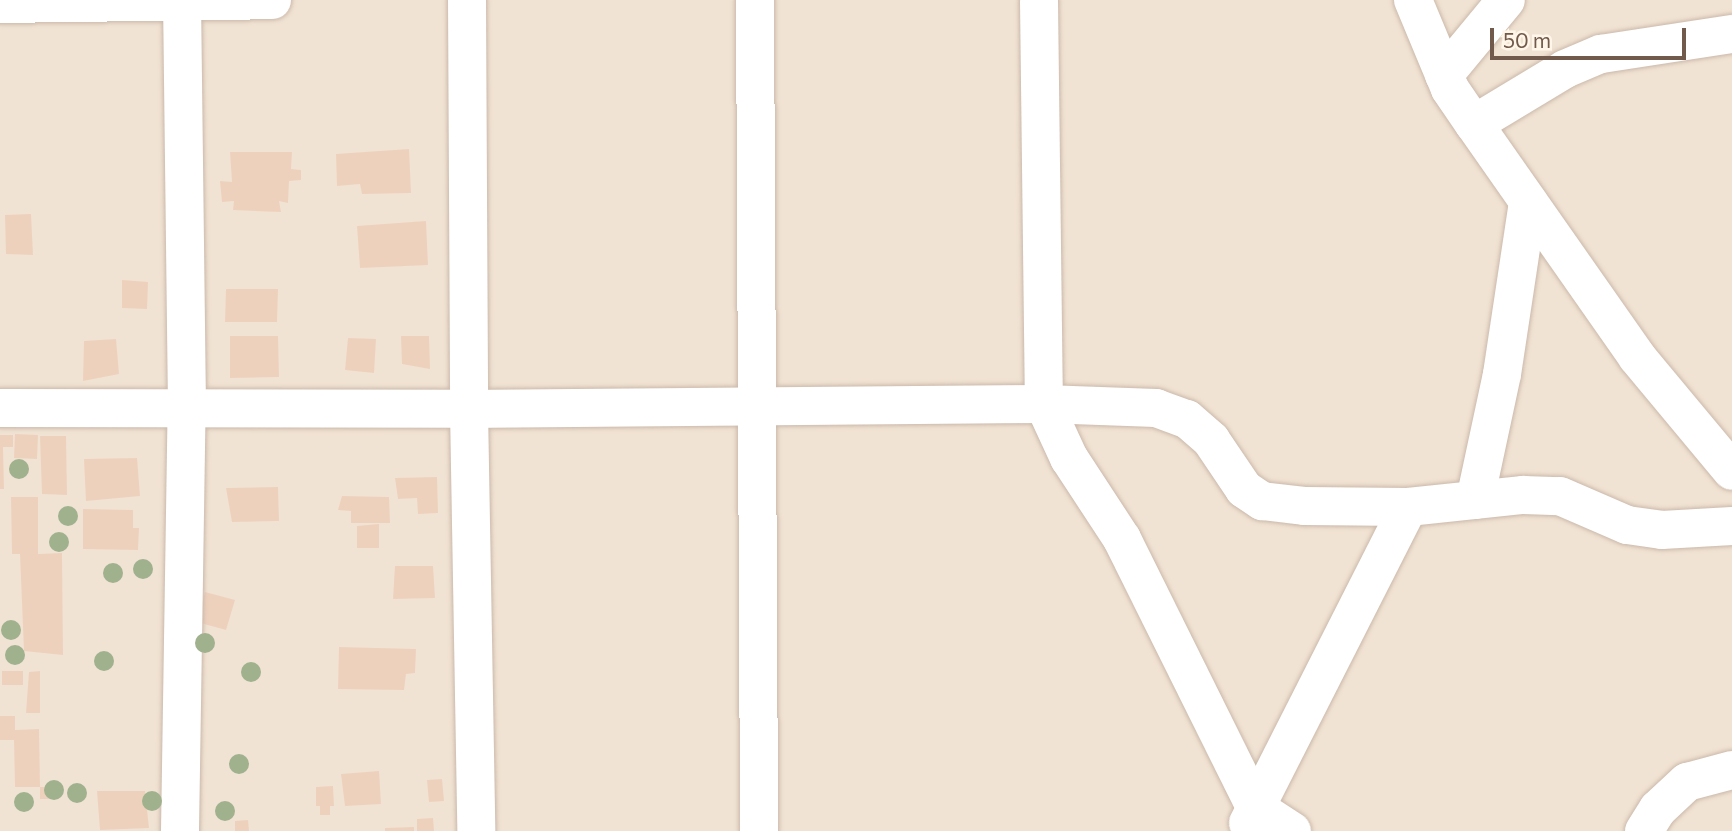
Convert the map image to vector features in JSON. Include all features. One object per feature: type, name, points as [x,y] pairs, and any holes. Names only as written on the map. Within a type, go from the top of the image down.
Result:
[{"type":"street","points":[[0,4],[272,0]]},
{"type":"street","points":[[467,0],[468,409],[476,831]]},
{"type":"street","points":[[755,0],[758,831]]},
{"type":"street","points":[[1413,0],[1444,75],[1474,124],[1637,357],[1732,471]]},
{"type":"street","points":[[1444,75],[1506,0]]},
{"type":"street","points":[[1039,1],[1044,404],[1069,458],[1096,496],[1141,574],[1250,819]]},
{"type":"street","points":[[180,831],[187,407],[182,2]]},
{"type":"street","points":[[1474,124],[1565,69],[1601,54],[1732,34]]},
{"type":"street","points":[[1475,500],[1502,374],[1528,202]]},
{"type":"street","points":[[0,408],[468,409],[1044,404],[1156,408],[1186,419],[1211,440],[1244,489],[1262,501],[1304,506],[1408,507],[1523,495],[1560,496],[1627,525],[1662,530],[1732,526]]},
{"type":"street","points":[[1250,819],[1408,507]]},
{"type":"street","points":[[1644,831],[1658,809],[1687,782],[1732,770]]},
{"type":"street","points":[[1250,819],[1292,831]]},
{"type":"shaded area","points":[[0,0],[1732,0],[1732,831],[0,831]]},
{"type":"building","points":[[409,149],[411,193],[362,194],[360,184],[337,186],[336,154]]},
{"type":"building","points":[[230,152],[292,152],[291,169],[301,170],[301,180],[289,181],[288,203],[279,201],[281,212],[233,210],[234,201],[222,202],[220,181],[232,182]]},
{"type":"building","points":[[31,214],[33,255],[6,254],[5,215]]},
{"type":"building","points":[[426,221],[428,265],[360,268],[357,226]]},
{"type":"building","points":[[122,280],[148,282],[147,309],[122,308]]},
{"type":"building","points":[[226,289],[278,289],[277,322],[225,322]]},
{"type":"building","points":[[230,336],[278,336],[279,377],[230,378]]},
{"type":"building","points":[[401,336],[429,336],[430,369],[402,364]]},
{"type":"building","points":[[348,338],[376,339],[374,373],[345,370]]},
{"type":"building","points":[[116,339],[119,374],[83,381],[84,341]]},
{"type":"building","points":[[15,434],[38,435],[37,459],[14,458]]},
{"type":"building","points":[[0,435],[13,435],[13,447],[3,447],[4,489],[0,489]]},
{"type":"building","points":[[40,436],[66,436],[67,495],[42,494]]},
{"type":"building","points":[[137,458],[140,496],[86,501],[84,459]]},
{"type":"building","points":[[437,477],[438,513],[418,514],[417,498],[398,499],[395,478]]},
{"type":"building","points":[[278,487],[279,521],[232,522],[226,488]]},
{"type":"building","points":[[342,496],[389,497],[390,523],[351,523],[351,511],[338,510]]},
{"type":"building","points":[[11,497],[38,497],[38,554],[62,553],[63,655],[24,651],[20,554],[12,554]]},
{"type":"building","points":[[83,509],[133,510],[133,528],[139,528],[138,550],[83,549]]},
{"type":"building","points":[[379,524],[379,548],[357,548],[357,526]]},
{"type":"building","points":[[395,566],[433,566],[435,598],[393,599]]},
{"type":"building","points":[[205,592],[235,600],[226,630],[197,622]]},
{"type":"building","points":[[339,647],[416,649],[415,673],[406,674],[404,690],[338,689]]},
{"type":"building","points":[[2,671],[23,671],[23,685],[2,685]]},
{"type":"building","points":[[40,671],[40,713],[26,713],[29,672]]},
{"type":"building","points":[[0,716],[15,716],[15,730],[39,729],[40,787],[15,787],[14,740],[0,740]]},
{"type":"building","points":[[379,771],[381,804],[345,806],[341,774]]},
{"type":"building","points":[[442,779],[444,801],[429,802],[427,780]]},
{"type":"building","points":[[333,786],[334,806],[330,806],[330,815],[320,815],[320,806],[316,806],[316,787]]},
{"type":"building","points":[[40,787],[49,787],[49,799],[40,799]]},
{"type":"building","points":[[97,791],[145,791],[149,828],[100,830]]},
{"type":"building","points":[[433,818],[434,831],[417,831],[417,819]]},
{"type":"building","points":[[248,820],[249,831],[235,831],[235,821]]},
{"type":"building","points":[[414,827],[414,831],[385,831],[385,828]]}]
